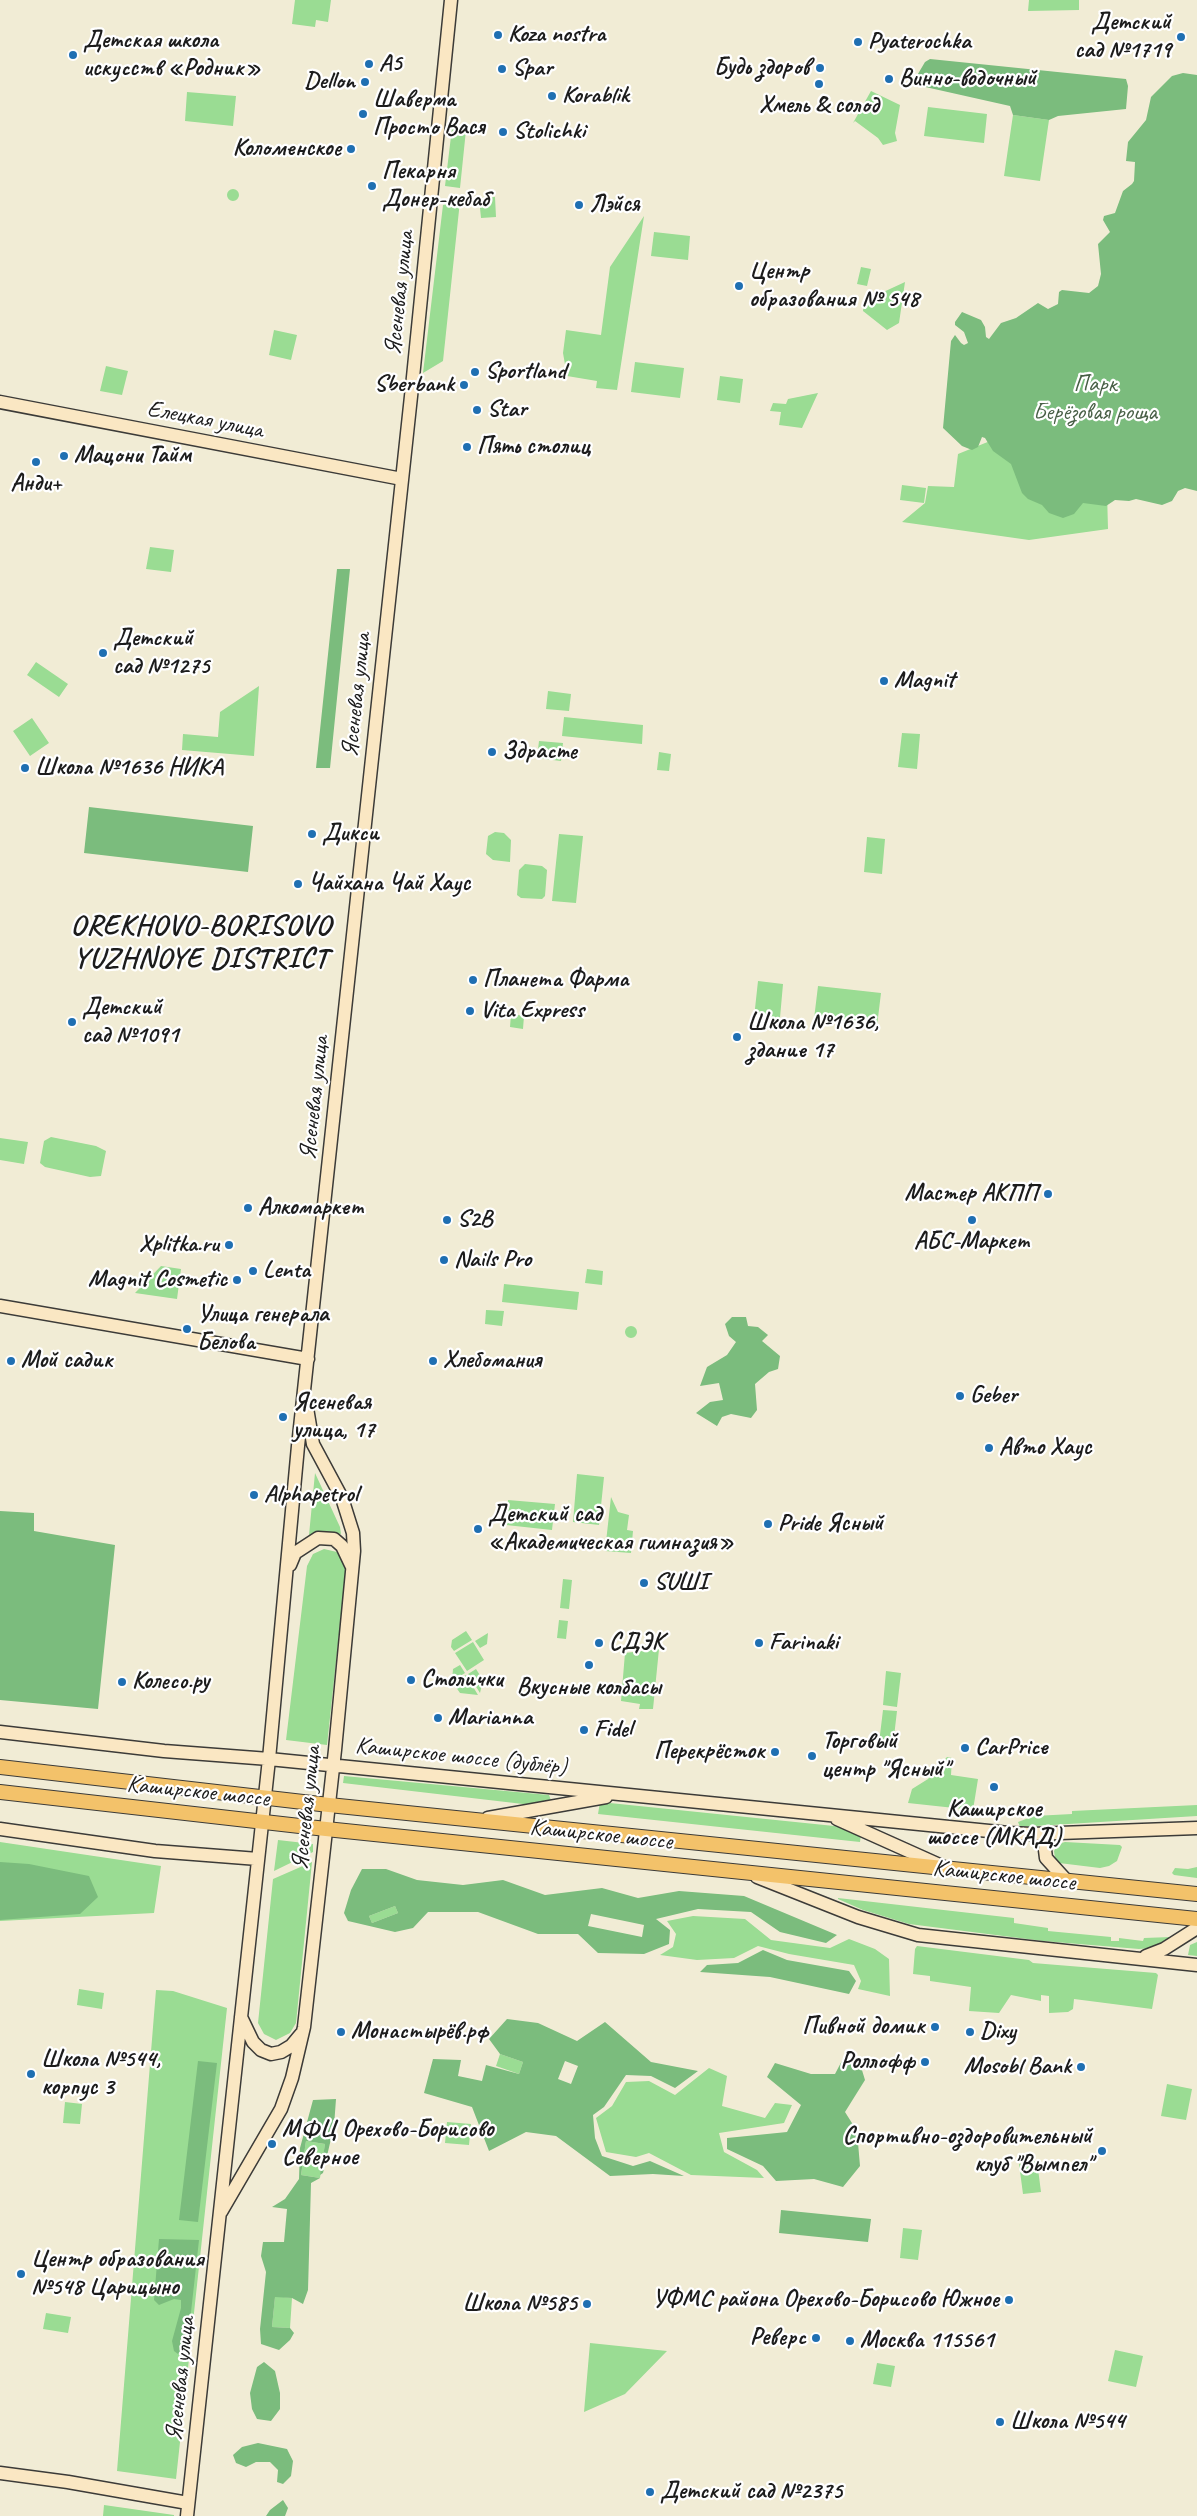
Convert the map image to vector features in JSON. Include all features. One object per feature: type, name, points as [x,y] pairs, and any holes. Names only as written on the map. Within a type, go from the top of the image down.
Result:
[{"type":"main road","name":"Ясеневая улица","points":[[187,2516],[269,1759],[304,1395],[402,480],[451,0]]},
{"type":"main road","name":"Елецкая улица","points":[[0,402],[402,480]]},
{"type":"main road","points":[[0,1306],[308,1359]]},
{"type":"main road","name":"Ясеневая улица","points":[[219,2216],[280,2109],[292,2078],[304,2027],[354,1574],[353,1533],[342,1498],[313,1444],[304,1395]]},
{"type":"main road","points":[[286,1572],[295,1553],[318,1538],[334,1539],[342,1546],[349,1556],[354,1574]]},
{"type":"main road","name":"Каширское шоссе (дублёр)","points":[[0,1732],[164,1751],[333,1765],[1020,1834],[1197,1828]]},
{"type":"main road","name":"Каширское шоссе","points":[[0,1767],[328,1805],[1197,1894]]},
{"type":"main road","name":"Каширское шоссе","points":[[0,1792],[326,1829],[1197,1919]]},
{"type":"main road","points":[[477,1820],[621,1794]]},
{"type":"main road","points":[[829,1815],[949,1869]]},
{"type":"main road","points":[[0,1829],[155,1851],[258,1859]]},
{"type":"main road","points":[[1049,1834],[1045,1850],[1046,1858],[1066,1880]]},
{"type":"main road","points":[[744,1873],[858,1917],[918,1935],[1033,1949],[1197,1965]]},
{"type":"main road","points":[[1133,1958],[1156,1953],[1197,1928]]},
{"type":"main road","points":[[241,2017],[253,2042],[262,2050],[271,2054],[281,2052],[291,2046],[304,2027]]},
{"type":"main road","points":[[0,2473],[68,2482],[188,2503]]},
{"type":"green space","points":[[295,0],[331,0],[328,22],[316,20],[315,27],[292,24]]},
{"type":"green space","points":[[1029,0],[1079,0],[1079,10],[1028,11]]},
{"type":"green space","points":[[930,59],[1126,79],[1128,86],[1126,109],[1058,116],[1049,120],[1013,115],[1010,106],[912,84],[925,62]]},
{"type":"green space","name":"Парк Берёзовая роща","points":[[1183,73],[1197,75],[1197,491],[1185,488],[1178,491],[1172,501],[1162,505],[1136,499],[1129,501],[1115,500],[1106,506],[1083,503],[1074,514],[1063,518],[1049,513],[1042,505],[1028,499],[1022,493],[1011,464],[993,451],[985,438],[982,437],[978,447],[972,450],[962,446],[943,428],[951,341],[955,335],[964,345],[968,343],[964,332],[955,325],[955,322],[962,312],[981,320],[985,327],[986,337],[989,339],[1001,323],[1016,318],[1038,303],[1048,309],[1058,304],[1059,292],[1062,290],[1089,293],[1098,286],[1101,274],[1098,244],[1110,232],[1103,220],[1104,216],[1115,213],[1123,191],[1134,181],[1135,162],[1126,161],[1128,142],[1146,120],[1151,97],[1172,76]]},
{"type":"green space","points":[[871,91],[900,105],[895,133],[897,141],[883,145],[878,138],[855,121],[853,123]]},
{"type":"green space","points":[[187,92],[236,96],[233,126],[185,121]]},
{"type":"green space","points":[[928,107],[987,114],[984,143],[924,136]]},
{"type":"green space","points":[[1013,115],[1049,120],[1040,181],[1004,176]]},
{"type":"green space","points":[[452,128],[466,130],[460,188],[445,186]]},
{"type":"green space","points":[[235,189],[238,190],[238,200],[231,201],[228,200],[227,193],[228,190]]},
{"type":"green space","points":[[495,197],[496,217],[481,218],[479,198]]},
{"type":"green space","points":[[460,201],[443,361],[423,373],[443,205]]},
{"type":"green space","points":[[644,216],[617,390],[596,388],[597,381],[567,376],[563,353],[566,330],[601,335],[610,267]]},
{"type":"green space","points":[[654,232],[690,236],[688,260],[651,256]]},
{"type":"green space","points":[[861,267],[871,269],[867,286],[857,284]]},
{"type":"green space","points":[[905,282],[899,323],[887,330],[863,311],[864,301]]},
{"type":"green space","points":[[274,330],[297,335],[291,360],[269,355]]},
{"type":"green space","points":[[635,362],[684,368],[680,398],[631,392]]},
{"type":"green space","points":[[106,366],[128,371],[122,395],[100,391]]},
{"type":"green space","points":[[720,376],[743,379],[740,403],[717,400]]},
{"type":"green space","points":[[818,393],[802,428],[779,425],[781,412],[770,411],[773,403],[786,404],[788,399]]},
{"type":"green space","points":[[995,439],[1056,498],[1090,503],[1107,492],[1108,529],[1029,540],[902,522],[925,503],[928,486],[954,487],[958,454]]},
{"type":"green space","points":[[902,485],[926,488],[924,503],[900,500]]},
{"type":"green space","points":[[150,547],[174,550],[171,572],[146,569]]},
{"type":"green space","points":[[337,569],[350,569],[330,768],[316,768]]},
{"type":"green space","points":[[36,662],[68,684],[59,697],[27,675]]},
{"type":"green space","points":[[259,686],[254,756],[182,750],[183,734],[218,737],[220,712]]},
{"type":"green space","points":[[548,691],[571,694],[569,711],[546,709]]},
{"type":"green space","points":[[564,717],[643,725],[642,744],[562,736]]},
{"type":"green space","points":[[32,718],[49,743],[30,756],[13,731]]},
{"type":"green space","points":[[902,733],[920,734],[917,769],[898,767]]},
{"type":"green space","points":[[539,741],[563,743],[561,761],[537,758]]},
{"type":"green space","points":[[659,752],[671,754],[669,771],[657,770]]},
{"type":"green space","points":[[89,807],[253,826],[248,872],[84,853]]},
{"type":"green space","points":[[495,832],[504,833],[511,840],[510,862],[493,860],[486,854],[488,836]]},
{"type":"green space","points":[[559,834],[583,836],[576,903],[552,901]]},
{"type":"green space","points":[[867,837],[885,839],[882,874],[864,872]]},
{"type":"green space","points":[[525,864],[542,866],[547,870],[545,896],[542,899],[521,898],[517,895],[519,870]]},
{"type":"green space","points":[[758,981],[783,984],[779,1029],[753,1027]]},
{"type":"green space","points":[[818,986],[881,993],[877,1026],[814,1019]]},
{"type":"green space","points":[[511,1014],[524,1016],[523,1029],[510,1027]]},
{"type":"green space","points":[[51,1137],[96,1146],[106,1151],[101,1176],[90,1177],[45,1167],[40,1163],[44,1141]]},
{"type":"green space","points":[[0,1138],[28,1142],[24,1164],[0,1160]]},
{"type":"green space","points":[[161,1266],[181,1269],[177,1299],[135,1293]]},
{"type":"green space","points":[[587,1269],[603,1271],[602,1285],[585,1283]]},
{"type":"green space","points":[[504,1284],[579,1292],[577,1310],[502,1302]]},
{"type":"green space","points":[[486,1310],[504,1311],[502,1326],[485,1324]]},
{"type":"green space","points":[[732,1317],[746,1317],[748,1326],[758,1327],[768,1335],[762,1341],[780,1356],[778,1369],[769,1372],[755,1384],[757,1410],[751,1418],[731,1414],[722,1417],[717,1426],[696,1413],[710,1402],[723,1400],[719,1383],[700,1386],[707,1367],[727,1355],[736,1342],[729,1336],[725,1324]]},
{"type":"green space","points":[[629,1326],[633,1326],[637,1332],[633,1338],[629,1338],[625,1334],[625,1330]]},
{"type":"green space","points":[[315,1473],[340,1527],[341,1534],[331,1532],[309,1535]]},
{"type":"green space","points":[[577,1474],[604,1477],[599,1525],[573,1522]]},
{"type":"green space","points":[[611,1497],[618,1512],[629,1515],[627,1530],[633,1531],[631,1553],[605,1551]]},
{"type":"green space","points":[[508,1500],[555,1504],[552,1530],[506,1525]]},
{"type":"green space","points":[[0,1511],[34,1513],[34,1531],[115,1545],[98,1709],[0,1700]]},
{"type":"green space","points":[[324,1549],[337,1552],[342,1557],[346,1569],[327,1745],[286,1740],[307,1566],[313,1554]]},
{"type":"green space","points":[[563,1579],[572,1580],[569,1609],[560,1608]]},
{"type":"green space","points":[[559,1620],[568,1621],[566,1639],[557,1638]]},
{"type":"green space","points":[[466,1631],[472,1640],[454,1651],[451,1647],[452,1640]]},
{"type":"green space","points":[[488,1633],[487,1644],[480,1648],[475,1641]]},
{"type":"green space","points":[[473,1642],[484,1660],[467,1671],[455,1653]]},
{"type":"green space","points":[[659,1649],[653,1709],[639,1709],[640,1704],[621,1701],[625,1653]]},
{"type":"green space","points":[[460,1665],[465,1673],[452,1681],[453,1669]]},
{"type":"green space","points":[[476,1669],[483,1680],[480,1693],[468,1674]]},
{"type":"green space","points":[[886,1671],[901,1673],[897,1707],[883,1705]]},
{"type":"green space","points":[[466,1675],[478,1695],[460,1693],[453,1683]]},
{"type":"green space","points":[[883,1710],[897,1711],[893,1745],[879,1743]]},
{"type":"green space","points":[[947,1757],[952,1758],[951,1775],[978,1779],[973,1810],[908,1803],[912,1789],[928,1779]]},
{"type":"green space","points":[[344,1776],[549,1795],[552,1803],[523,1804],[343,1783]]},
{"type":"green space","points":[[600,1802],[844,1827],[861,1834],[860,1842],[598,1814]]},
{"type":"green space","points":[[1197,1805],[1197,1816],[1020,1827],[1018,1822],[1034,1816],[1072,1814],[1072,1811]]},
{"type":"green space","points":[[278,1840],[313,1844],[313,1852],[274,1871]]},
{"type":"green space","points":[[0,1842],[161,1866],[154,1913],[0,1921]]},
{"type":"green space","points":[[1065,1842],[1120,1845],[1122,1847],[1117,1861],[1109,1866],[1100,1868],[1059,1863],[1055,1858],[1054,1851],[1058,1844]]},
{"type":"green space","points":[[0,1862],[29,1864],[89,1876],[98,1897],[80,1914],[0,1920]]},
{"type":"green space","points":[[312,1862],[296,2023],[290,2033],[276,2040],[264,2034],[258,2023],[273,1879]]},
{"type":"green space","points":[[1197,1867],[1197,1878],[1174,1875],[1172,1873],[1175,1868],[1188,1869]]},
{"type":"green space","points":[[362,1869],[386,1869],[417,1880],[463,1885],[503,1880],[545,1895],[602,1888],[638,1898],[679,1891],[744,1896],[837,1935],[826,1943],[780,1932],[751,1912],[698,1909],[656,1919],[670,1930],[669,1944],[644,1954],[598,1953],[578,1934],[538,1934],[478,1912],[428,1912],[413,1928],[395,1932],[348,1921],[344,1913],[351,1890]],"holes":[[[395,1906],[398,1913],[372,1923],[369,1916]],[[591,1914],[644,1925],[642,1937],[588,1926]]]},
{"type":"green space","points":[[838,1898],[1014,1918],[1014,1923],[1048,1928],[1048,1931],[1111,1937],[1111,1941],[1119,1941],[1119,1938],[1143,1941],[1144,1938],[1171,1937],[1152,1948],[1139,1949],[1043,1941],[909,1924],[863,1910]]},
{"type":"green space","points":[[395,1906],[398,1913],[372,1923],[369,1916]]},
{"type":"green space","points":[[693,1916],[745,1919],[771,1940],[830,1948],[849,1939],[875,1949],[889,1959],[890,1996],[858,1989],[861,1981],[854,1965],[789,1954],[758,1946],[734,1958],[697,1960],[660,1955],[673,1947],[676,1934],[667,1921]]},
{"type":"green space","points":[[1197,1942],[1197,1956],[1188,1955],[1190,1945]]},
{"type":"green space","points":[[917,1946],[1029,1960],[1033,1963],[1156,1973],[1158,1975],[1152,2009],[1074,1999],[1073,2009],[1068,2012],[1049,2013],[1049,1996],[1041,1995],[1041,2001],[1011,1995],[999,2013],[969,2011],[971,1987],[930,1981],[930,1976],[913,1974],[915,1949]]},
{"type":"green space","points":[[763,1950],[787,1960],[849,1971],[856,1981],[849,1994],[770,1977],[700,1972],[707,1965],[738,1963]]},
{"type":"green space","points":[[79,1989],[104,1993],[102,2009],[77,2005]]},
{"type":"green space","points":[[156,1990],[173,1991],[227,2008],[176,2479],[117,2471]]},
{"type":"green space","points":[[507,2019],[538,2023],[577,2041],[605,2022],[651,2062],[698,2071],[675,2088],[651,2076],[626,2075],[604,2107],[593,2115],[595,2138],[602,2156],[633,2166],[650,2161],[684,2176],[653,2174],[610,2176],[556,2136],[526,2132],[489,2151],[472,2107],[424,2093],[433,2059],[461,2060],[458,2076],[482,2081],[486,2065],[519,2074],[523,2062],[500,2054],[489,2039]],"holes":[[[565,2061],[578,2066],[571,2084],[558,2079]]]},
{"type":"green space","points":[[847,2051],[858,2057],[865,2080],[845,2112],[857,2131],[860,2166],[843,2187],[814,2179],[776,2181],[763,2166],[727,2149],[727,2138],[787,2132],[801,2105],[767,2077],[775,2063],[811,2074],[835,2074]]},
{"type":"green space","points":[[500,2054],[523,2062],[519,2074],[496,2066]]},
{"type":"green space","points":[[198,2061],[217,2063],[198,2222],[179,2220]]},
{"type":"green space","points":[[709,2068],[727,2076],[722,2106],[765,2118],[775,2103],[792,2105],[784,2123],[719,2133],[724,2152],[757,2170],[764,2178],[691,2175],[649,2153],[636,2157],[606,2152],[596,2118],[612,2106],[626,2082],[649,2081],[675,2095]]},
{"type":"green space","points":[[1167,2084],[1192,2089],[1186,2120],[1161,2116]]},
{"type":"green space","points":[[336,2099],[334,2126],[323,2173],[320,2175],[325,2144],[306,2141],[301,2175],[320,2178],[311,2183],[308,2290],[303,2304],[292,2298],[275,2297],[272,2327],[290,2328],[294,2333],[290,2340],[279,2350],[261,2344],[260,2329],[266,2272],[261,2256],[263,2242],[284,2242],[287,2209],[272,2207],[285,2199],[299,2179],[300,2148],[313,2100]]},
{"type":"green space","points":[[65,2102],[82,2104],[80,2124],[63,2123]]},
{"type":"green space","points":[[447,2122],[471,2124],[469,2145],[445,2143]]},
{"type":"green space","points":[[306,2141],[325,2144],[320,2178],[301,2175]]},
{"type":"green space","points":[[1037,2161],[1041,2192],[1023,2194],[1019,2164]]},
{"type":"green space","points":[[781,2210],[871,2219],[868,2242],[779,2233]]},
{"type":"green space","points":[[903,2228],[922,2230],[918,2260],[900,2258]]},
{"type":"green space","points":[[159,2239],[199,2240],[188,2339],[183,2353],[178,2354],[174,2351],[172,2341],[181,2308],[181,2300],[174,2299],[159,2305],[154,2300]]},
{"type":"green space","points":[[275,2296],[292,2298],[290,2328],[272,2327]]},
{"type":"green space","points":[[46,2313],[71,2317],[68,2333],[43,2329]]},
{"type":"green space","points":[[590,2343],[667,2351],[625,2394],[584,2412]]},
{"type":"green space","points":[[1115,2350],[1143,2356],[1136,2387],[1108,2381]]},
{"type":"green space","points":[[264,2362],[275,2371],[280,2393],[280,2409],[271,2421],[257,2419],[252,2409],[250,2393],[257,2367]]},
{"type":"green space","points":[[877,2363],[895,2366],[891,2387],[873,2384]]},
{"type":"green space","points":[[258,2443],[287,2449],[293,2461],[291,2476],[283,2484],[277,2482],[278,2470],[270,2462],[256,2462],[246,2467],[236,2463],[233,2455],[242,2447]]},
{"type":"green space","points":[[283,2500],[288,2508],[285,2516],[266,2516],[270,2510]]},
{"type":"green space","points":[[104,2505],[174,2515],[174,2516],[103,2516]]},
{"type":"place","name":"Koza nostra","points":[[498,35]]},
{"type":"place","name":"Детский сад №1719","points":[[1181,37]]},
{"type":"place","name":"Pyaterochka","points":[[858,42]]},
{"type":"place","name":"Детская школа искусств «Родник»","points":[[73,55]]},
{"type":"place","name":"A5","points":[[369,64]]},
{"type":"place","name":"Будь здоров","points":[[820,68]]},
{"type":"place","name":"Spar","points":[[502,69]]},
{"type":"place","name":"Винно-водочный","points":[[889,79]]},
{"type":"place","name":"Dellon","points":[[365,82]]},
{"type":"place","name":"Хмель & солод","points":[[819,84]]},
{"type":"place","name":"Korablik","points":[[552,96]]},
{"type":"place","name":"Шаверма Просто Вася","points":[[363,114]]},
{"type":"place","name":"Stolichki","points":[[503,132]]},
{"type":"place","name":"Коломенское","points":[[351,149]]},
{"type":"place","name":"Пекарня Донер-кебаб","points":[[372,186]]},
{"type":"place","name":"Лэйся","points":[[579,205]]},
{"type":"place","name":"Центр образования № 548","points":[[739,286]]},
{"type":"place","name":"Sportland","points":[[475,372]]},
{"type":"place","name":"Sberbank","points":[[464,385]]},
{"type":"place","name":"Star","points":[[477,410]]},
{"type":"place","name":"Пять столиц","points":[[467,447]]},
{"type":"place","name":"Мацони Тайм","points":[[64,456]]},
{"type":"place","name":"Анди+","points":[[36,462]]},
{"type":"place","name":"Детский сад №1275","points":[[103,653]]},
{"type":"place","name":"Magnit","points":[[884,681]]},
{"type":"place","name":"Здрасте","points":[[492,752]]},
{"type":"place","name":"Школа №1636 НИКА","points":[[25,768]]},
{"type":"place","name":"Дикси","points":[[312,834]]},
{"type":"place","name":"Чайхана Чай Хаус","points":[[298,884]]},
{"type":"place","name":"Планета Фарма","points":[[473,980]]},
{"type":"place","name":"Vita Express","points":[[470,1011]]},
{"type":"place","name":"Детский сад №1091","points":[[72,1022]]},
{"type":"place","name":"Школа №1636, здание 17","points":[[737,1037]]},
{"type":"place","name":"Мастер АКПП","points":[[1048,1194]]},
{"type":"place","name":"Алкомаркет","points":[[248,1208]]},
{"type":"place","name":"S2B","points":[[447,1220]]},
{"type":"place","name":"АБС-Маркет","points":[[972,1220]]},
{"type":"place","name":"Xplitka.ru","points":[[229,1245]]},
{"type":"place","name":"Nails Pro","points":[[444,1260]]},
{"type":"place","name":"Lenta","points":[[253,1271]]},
{"type":"place","name":"Magnit Cosmetic","points":[[237,1280]]},
{"type":"place","name":"Улица генерала Белова","points":[[187,1329]]},
{"type":"place","name":"Мой садик","points":[[11,1361]]},
{"type":"place","name":"Хлебомания","points":[[433,1361]]},
{"type":"place","name":"Geber","points":[[960,1396]]},
{"type":"place","name":"Ясеневая улица, 17","points":[[283,1417]]},
{"type":"place","name":"Авто Хаус","points":[[989,1448]]},
{"type":"place","name":"Alphapetrol","points":[[254,1495]]},
{"type":"place","name":"Pride Ясный","points":[[768,1524]]},
{"type":"place","name":"Детский сад «Академическая гимназия»","points":[[478,1529]]},
{"type":"place","name":"SUШI","points":[[644,1583]]},
{"type":"place","name":"СДЭК","points":[[599,1643]]},
{"type":"place","name":"Farinaki","points":[[759,1643]]},
{"type":"place","name":"Вкусные колбасы","points":[[589,1665]]},
{"type":"place","name":"Столички","points":[[411,1680]]},
{"type":"place","name":"Колесо.ру","points":[[122,1682]]},
{"type":"place","name":"Marianna","points":[[438,1718]]},
{"type":"place","name":"Fidel","points":[[584,1730]]},
{"type":"place","name":"CarPrice","points":[[965,1748]]},
{"type":"place","name":"Перекрёсток","points":[[775,1752]]},
{"type":"place","name":"Торговый центр \"Ясный\"","points":[[812,1756]]},
{"type":"place","name":"Каширское шоссе (МКАД)","points":[[994,1787]]},
{"type":"place","name":"Пивной домик","points":[[935,2027]]},
{"type":"place","name":"Монастырёв.рф","points":[[341,2032]]},
{"type":"place","name":"Dixy","points":[[970,2032]]},
{"type":"place","name":"Роллофф","points":[[925,2062]]},
{"type":"place","name":"Mosobl Bank","points":[[1081,2067]]},
{"type":"place","name":"Школа №544, корпус 3","points":[[31,2074]]},
{"type":"place","name":"МФЦ Орехово-Борисово Северное","points":[[272,2144]]},
{"type":"place","name":"Спортивно-оздоровительный клуб \"Вымпел\"","points":[[1102,2151]]},
{"type":"place","name":"Центр образования №548 Царицыно","points":[[21,2274]]},
{"type":"place","name":"УФМС района Орехово-Борисово Южное","points":[[1009,2300]]},
{"type":"place","name":"Школа №585","points":[[587,2304]]},
{"type":"place","name":"Реверс","points":[[816,2338]]},
{"type":"place","name":"Москва 115561","points":[[850,2341]]},
{"type":"place","name":"Школа №544","points":[[1000,2422]]},
{"type":"place","name":"Детский сад №2375","points":[[650,2492]]},
{"type":"district","name":"OREKHOVO-BORISOVO YUZHNOYE DISTRICT","points":[[201,943]]}]
